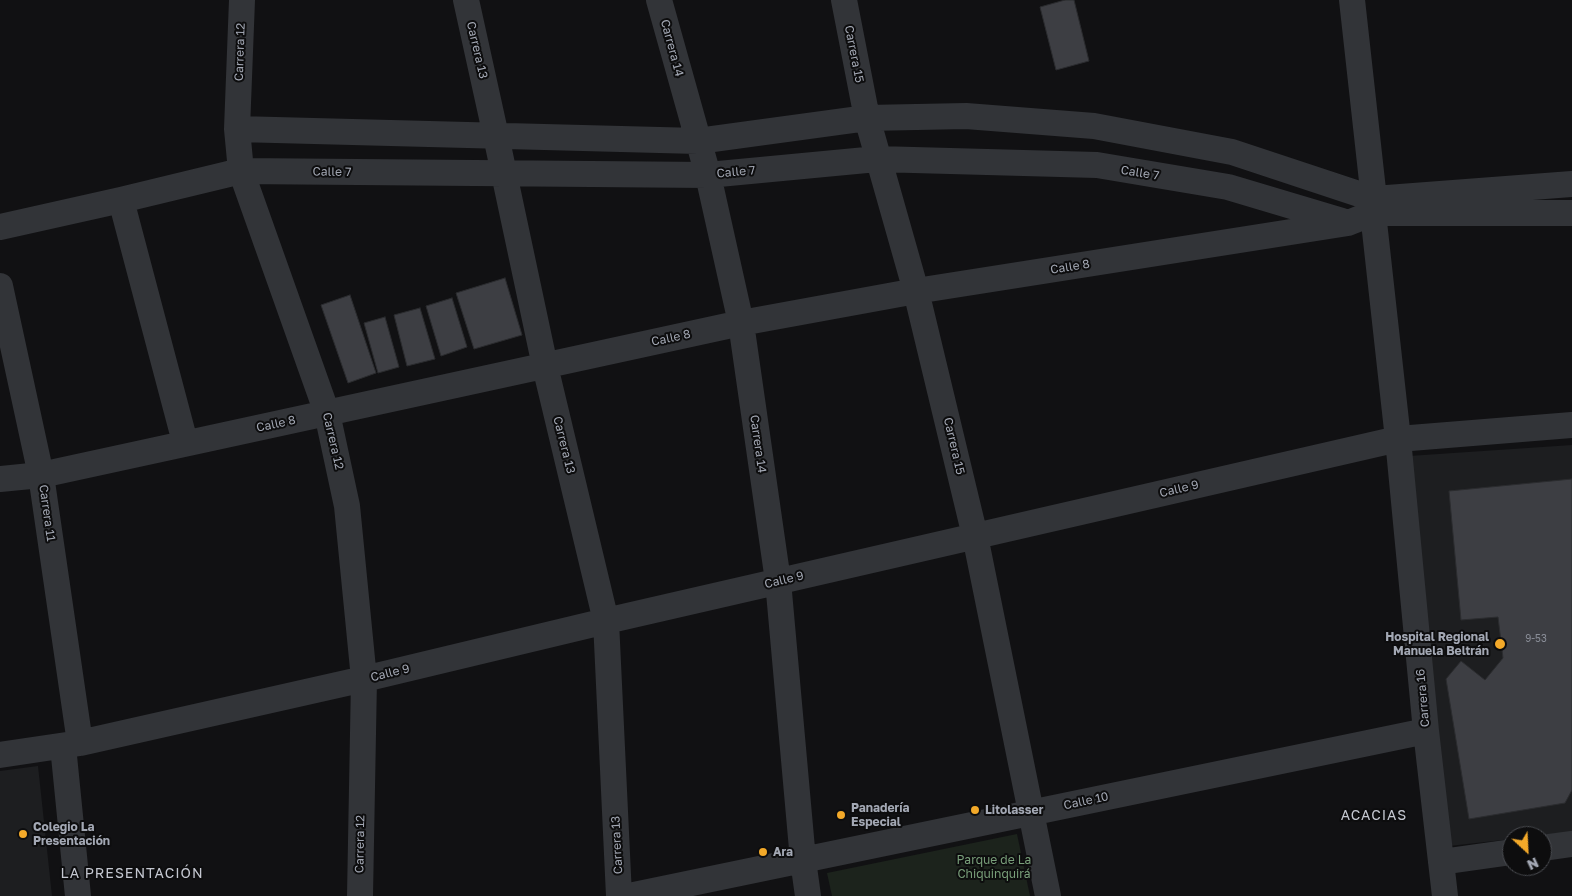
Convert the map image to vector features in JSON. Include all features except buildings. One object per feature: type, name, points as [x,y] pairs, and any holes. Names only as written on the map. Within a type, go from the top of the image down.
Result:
[{"type":"street","name":"Carrera 12","points":[[242,0],[237,129],[241,171],[327,413],[347,506],[364,679],[360,896]]},
{"type":"street","name":"Carrera 13","points":[[466,0],[544,366],[606,621],[619,896]]},
{"type":"street","name":"Carrera 14","points":[[659,0],[708,175],[741,323],[778,581],[803,860],[808,896]]},
{"type":"street","name":"Carrera 15","points":[[844,0],[867,118],[916,291],[975,536],[1048,896]]},
{"type":"street","name":"Carrera 16","points":[[1352,0],[1398,439],[1426,732],[1445,896]]},
{"type":"street","points":[[237,129],[698,141],[867,118],[966,116],[1094,126],[1232,152],[1374,206],[1572,213]]},
{"type":"street","points":[[1094,126],[1097,166]]},
{"type":"street","name":"Calle 7","points":[[0,227],[241,171],[708,175],[878,160],[1097,166],[1228,187],[1348,223]]},
{"type":"street","points":[[1374,206],[1572,184]]},
{"type":"street","points":[[121,200],[185,442]]},
{"type":"street","name":"Calle 8","points":[[0,479],[41,474],[741,323],[916,291],[1348,223],[1374,206]]},
{"type":"street","name":"Carrera 11","points":[[0,286],[41,474],[71,745],[78,896]]},
{"type":"street","name":"Calle 9","points":[[0,755],[71,745],[364,679],[778,581],[1398,439],[1572,425]]},
{"type":"street","name":"Calle 10","points":[[629,896],[1426,732]]},
{"type":"street","points":[[1552,847],[1572,844]]},
{"type":"street","points":[[1441,862],[1502,853]]},
{"type":"shaded area","name":"Hospital Regional Manuela Beltrán","points":[[1572,445],[1572,832],[1552,834],[1552,826],[1502,826],[1502,840],[1449,846],[1409,456]]},
{"type":"shaded area","name":"Colegio La Presentación","points":[[38,766],[52,896],[0,896],[0,771]]},
{"type":"green space","name":"Parque de La Chiquinquirá","points":[[1017,834],[1030,896],[832,896],[827,873]]},
{"type":"place","name":"Hospital Regional Manuela Beltrán","points":[[1500,644]]},
{"type":"place","name":"Litolasser","points":[[975,810]]},
{"type":"place","name":"Panadería Especial","points":[[841,815]]},
{"type":"place","name":"Colegio La Presentación","points":[[23,834]]},
{"type":"place","name":"Ara","points":[[763,852]]},
{"type":"district","name":"ACACIAS","points":[[1374,816]]},
{"type":"district","name":"LA PRESENTACIÓN","points":[[132,874]]}]
